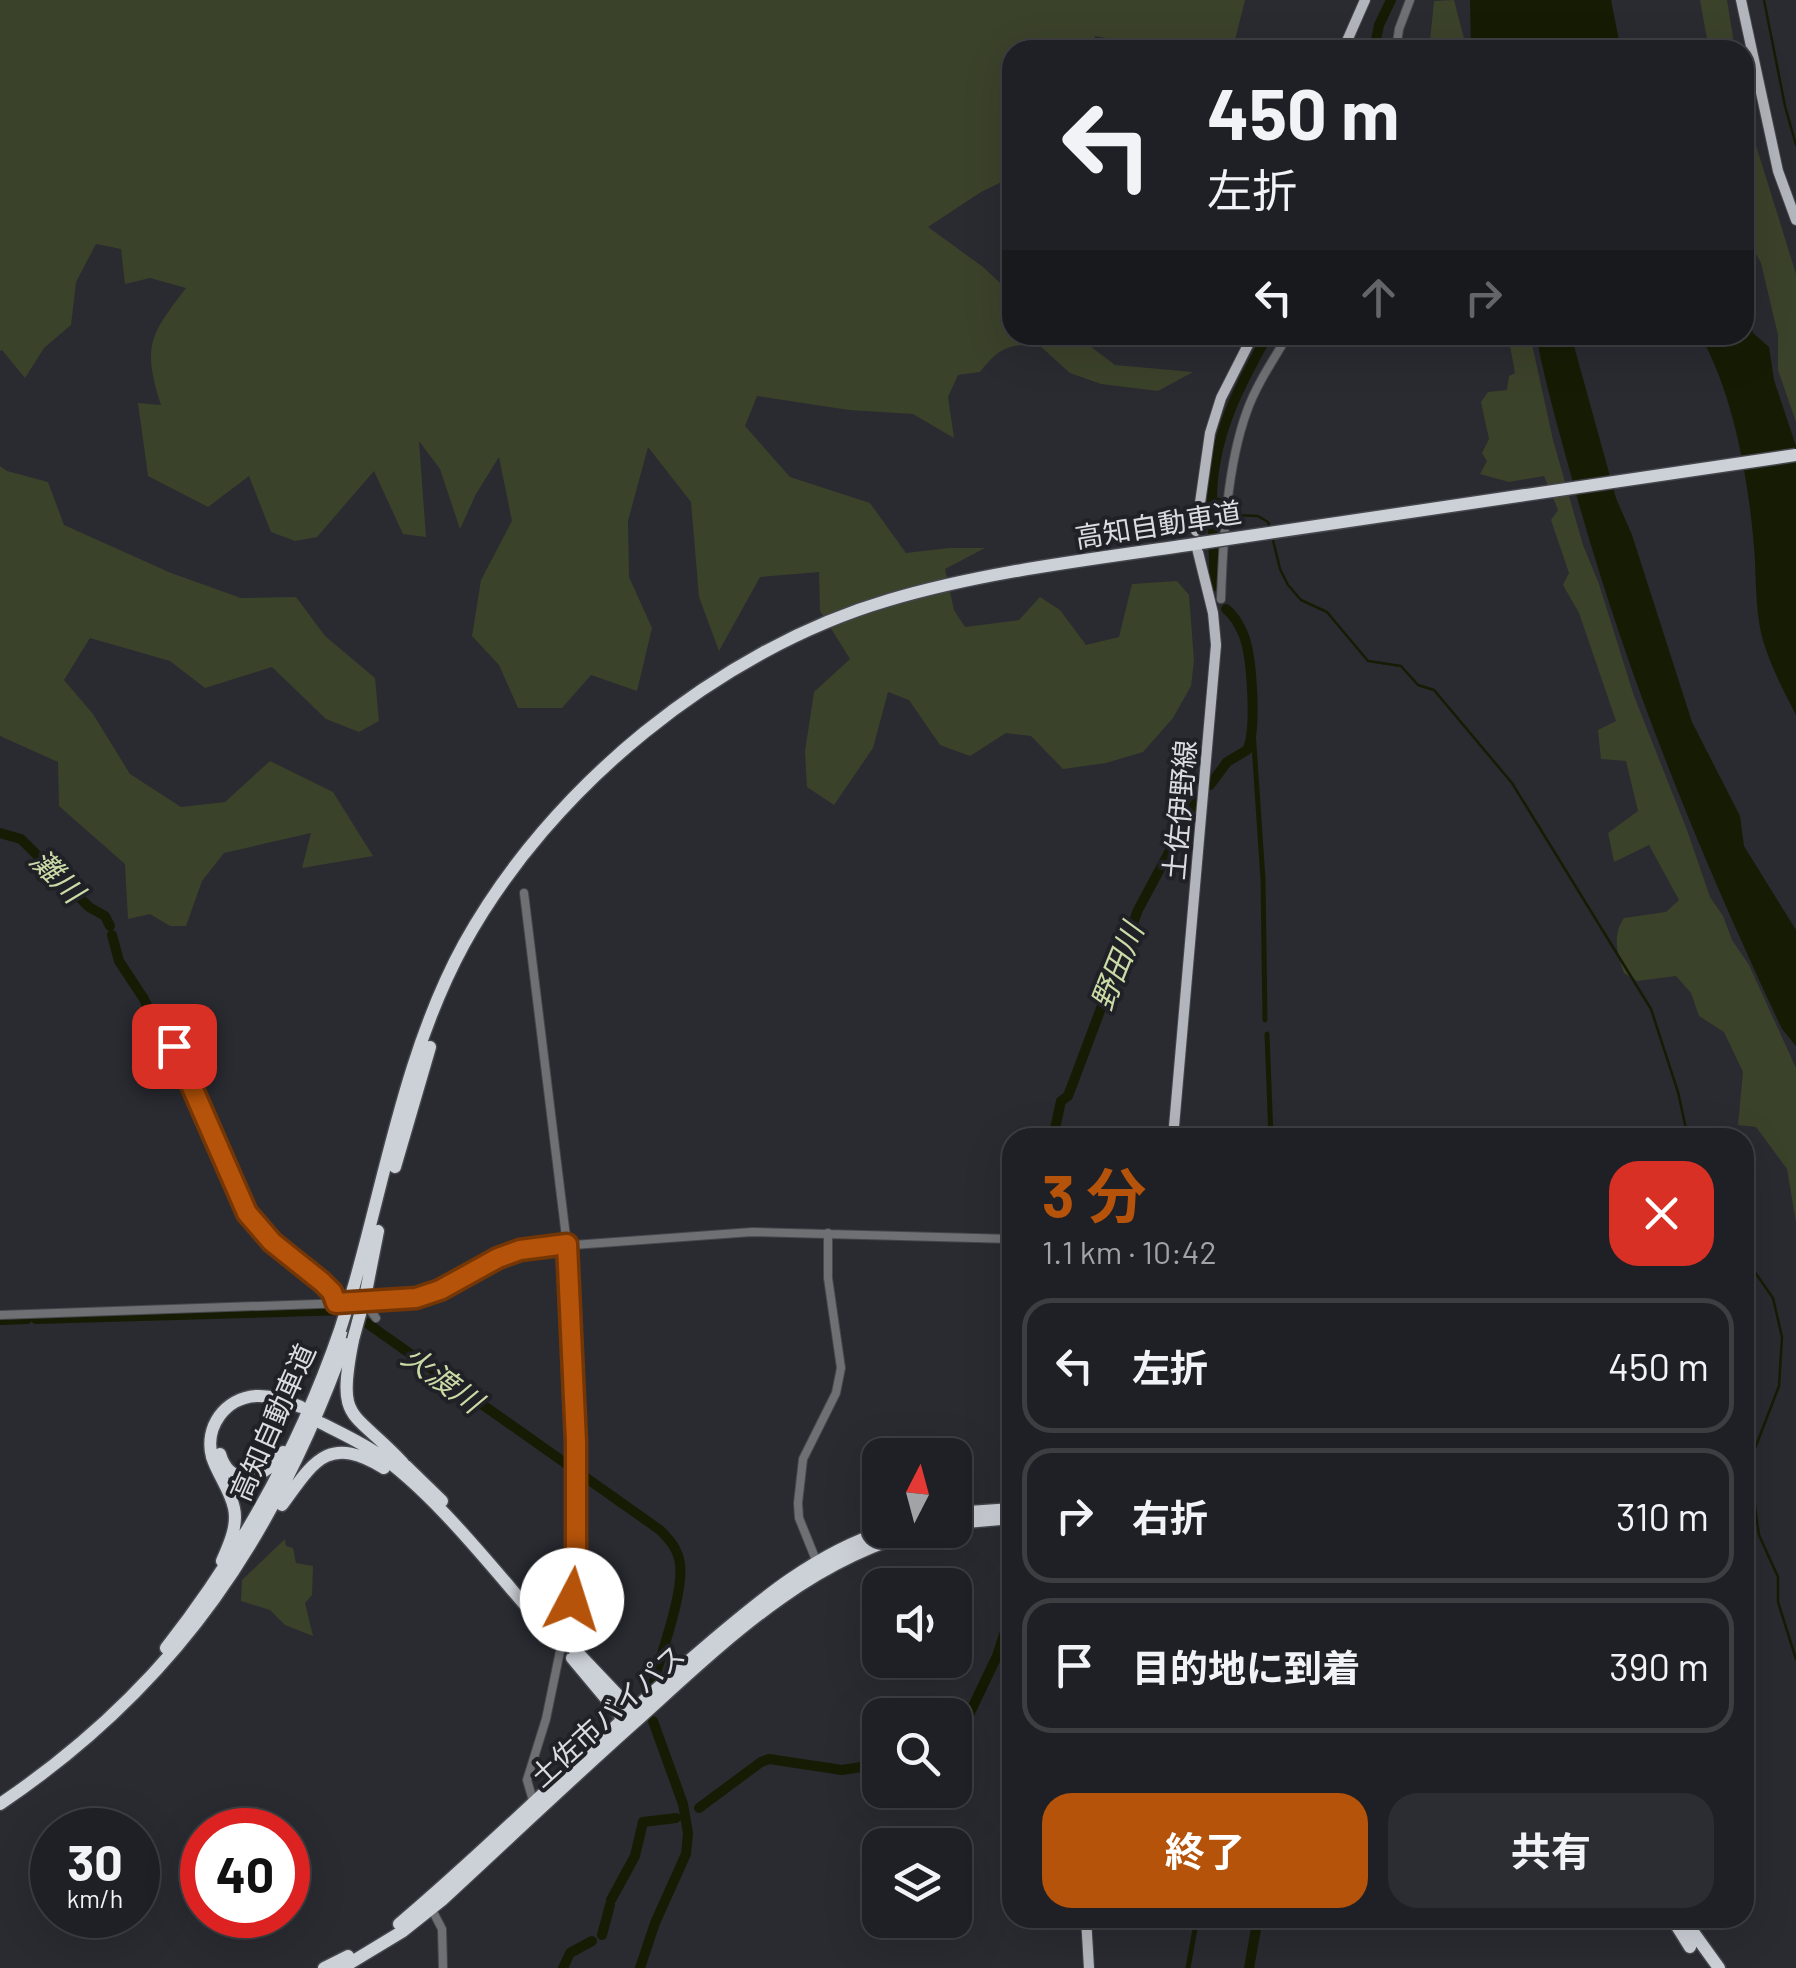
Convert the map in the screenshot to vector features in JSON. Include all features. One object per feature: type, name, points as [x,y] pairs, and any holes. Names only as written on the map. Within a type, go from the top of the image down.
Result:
[{"type":"highway","name":"高知自動車道","points":[[361,1294],[401,1110],[440,996],[464,945],[501,884],[542,831],[583,788],[663,720],[725,675],[775,647],[857,610],[992,576],[1198,541],[1796,455]]},
{"type":"highway","name":"高知自動車道","points":[[0,1804],[76,1748],[158,1671],[228,1582],[260,1532],[301,1451],[347,1335],[427,1055],[472,948],[506,890],[583,788]]},
{"type":"highway","name":"高知自動車道","points":[[0,1795],[71,1742],[152,1667],[220,1577],[252,1526],[304,1408],[347,1335]]},
{"type":"highway","points":[[347,1335],[345,1388],[347,1404],[357,1421],[438,1496],[552,1631]]},
{"type":"highway","points":[[152,1667],[223,1559],[234,1527],[234,1509],[212,1458],[210,1444],[216,1420],[230,1405],[245,1398],[271,1396],[304,1408]]},
{"type":"highway","points":[[260,1402],[304,1408],[277,1462],[261,1476],[242,1477],[223,1464],[218,1449],[219,1432],[229,1414],[260,1402]]},
{"type":"highway","points":[[406,1466],[322,1419],[374,1451],[434,1504],[572,1652],[636,1713]]},
{"type":"highway","points":[[260,1532],[308,1470],[331,1452],[364,1456],[412,1484]]},
{"type":"highway","points":[[972,1513],[1002,1510]]},
{"type":"highway","points":[[972,1522],[1002,1519]]},
{"type":"highway","name":"土佐市バイパス","points":[[337,1967],[429,1904],[665,1687],[819,1566],[862,1544]]},
{"type":"highway","name":"土佐市バイパス","points":[[819,1566],[866,1548]]},
{"type":"highway","points":[[1679,1928],[1708,1968]]},
{"type":"highway","points":[[1690,1928],[1719,1968]]},
{"type":"main road","points":[[1347,40],[1365,0]]},
{"type":"main road","points":[[1741,0],[1750,40]]},
{"type":"main road","points":[[1754,60],[1778,171],[1796,220]]},
{"type":"main road","name":"土佐伊野線","points":[[1175,1128],[1216,645],[1198,541],[1210,432],[1221,398],[1247,345]]},
{"type":"main road","points":[[1087,1928],[1089,1968]]},
{"type":"street","points":[[1399,40],[1410,0]]},
{"type":"street","points":[[1221,599],[1223,539],[1242,425],[1282,345]]},
{"type":"street","points":[[524,894],[567,1244],[576,1462],[576,1569],[546,1719],[527,1780],[536,1808]]},
{"type":"street","points":[[174,1046],[247,1213],[272,1242],[332,1292],[336,1303]]},
{"type":"street","points":[[0,1315],[336,1303],[361,1294],[403,1301],[428,1295],[520,1250],[567,1244],[719,1233],[1002,1239]]},
{"type":"street","points":[[819,1566],[798,1503],[803,1459],[836,1393],[841,1368],[828,1278],[828,1234]]},
{"type":"street","points":[[361,1294],[376,1318]]},
{"type":"street","points":[[429,1904],[442,1929],[444,1968]]},
{"type":"shaded area","points":[[0,0],[1245,0],[1235,40],[1118,40],[1095,36],[1095,40],[1002,40],[1002,182],[928,227],[1002,285],[1002,345],[1019,345],[999,353],[980,372],[958,375],[948,397],[954,438],[913,414],[849,410],[757,396],[745,426],[790,477],[870,503],[906,553],[985,548],[945,569],[954,610],[965,627],[1019,620],[1040,597],[1060,610],[1086,645],[1119,637],[1132,584],[1177,581],[1189,595],[1194,661],[1191,686],[1173,718],[1143,752],[1106,763],[1063,769],[1031,736],[1006,733],[970,756],[940,745],[909,700],[888,692],[873,748],[834,805],[807,787],[805,751],[814,692],[850,659],[820,611],[819,572],[760,577],[719,651],[699,597],[691,502],[648,447],[628,521],[629,577],[652,628],[637,691],[591,675],[562,708],[518,708],[499,665],[472,636],[481,580],[512,521],[499,457],[460,529],[440,469],[419,441],[426,537],[403,534],[374,471],[317,537],[295,541],[271,532],[249,476],[208,507],[148,476],[138,403],[161,405],[152,368],[153,342],[164,318],[186,288],[150,278],[125,284],[121,249],[96,244],[76,282],[71,325],[44,348],[25,378],[0,351]]},
{"type":"shaded area","points":[[1454,0],[1464,40],[1430,40],[1434,1]]},
{"type":"shaded area","points":[[1470,0],[1611,0],[1619,40],[1471,40]]},
{"type":"shaded area","points":[[1700,0],[1727,0],[1733,40],[1707,40]]},
{"type":"shaded area","points":[[1754,139],[1796,274],[1796,422],[1778,370],[1778,335],[1761,263],[1754,250]]},
{"type":"shaded area","points":[[1754,334],[1769,347],[1774,380],[1796,446],[1796,715],[1762,637],[1742,459],[1705,345],[1754,345]]},
{"type":"shaded area","points":[[1039,345],[1089,345],[1115,365],[1193,372],[1158,391],[1101,384],[1070,373]]},
{"type":"shaded area","points":[[1510,345],[1532,345],[1553,440],[1583,545],[1634,696],[1710,897],[1749,965],[1796,1068],[1796,1222],[1787,1169],[1756,1127],[1738,1125],[1743,1072],[1724,1032],[1699,1016],[1691,993],[1676,976],[1637,981],[1624,973],[1621,966],[1617,938],[1624,918],[1666,912],[1679,900],[1649,845],[1614,862],[1608,833],[1638,811],[1626,761],[1601,759],[1598,730],[1616,721],[1579,613],[1563,585],[1569,573],[1551,520],[1558,510],[1544,476],[1509,482],[1480,474],[1487,461],[1482,453],[1489,439],[1481,402],[1488,392],[1507,390],[1509,376],[1515,373]]},
{"type":"shaded area","points":[[1538,345],[1574,345],[1616,498],[1632,535],[1692,722],[1740,816],[1744,846],[1796,930],[1796,1046],[1782,1029],[1722,897],[1641,696],[1595,560]]},
{"type":"shaded area","points":[[0,466],[48,482],[64,525],[171,573],[241,598],[296,597],[325,636],[375,678],[379,721],[359,732],[326,719],[272,667],[205,688],[170,661],[90,638],[64,680],[93,714],[130,774],[181,807],[225,802],[270,761],[333,792],[373,856],[302,868],[311,833],[224,853],[202,881],[186,926],[170,926],[150,914],[128,919],[125,864],[59,806],[58,762],[0,736]]},
{"type":"shaded area","points":[[285,1539],[286,1546],[293,1548],[296,1563],[313,1566],[312,1595],[305,1603],[313,1636],[285,1625],[270,1610],[241,1601],[242,1580]]},
{"type":"waterway","name":"野田川","points":[[1376,40],[1391,0]]},
{"type":"waterway","points":[[1764,0],[1796,145]]},
{"type":"waterway","name":"野田川","points":[[1214,586],[1212,501],[1217,456],[1237,394],[1263,345]]},
{"type":"waterway","points":[[1212,498],[1232,501],[1233,515],[1258,516],[1270,528]]},
{"type":"waterway","points":[[1272,536],[1280,569],[1301,600],[1327,612],[1368,661],[1401,666],[1418,685],[1434,690],[1512,783],[1651,1009],[1686,1128]]},
{"type":"waterway","name":"野田川","points":[[1210,785],[1227,762],[1247,750],[1252,728],[1247,646],[1239,625],[1226,609]]},
{"type":"waterway","points":[[1253,730],[1263,879],[1265,1020]]},
{"type":"waterway","name":"野田川","points":[[1055,1128],[1061,1101],[1068,1096],[1138,910],[1196,802]]},
{"type":"waterway","name":"灘川","points":[[0,833],[21,839],[89,907],[105,916],[110,926]]},
{"type":"waterway","name":"灘川","points":[[112,935],[119,961],[144,999],[246,1223],[325,1292]]},
{"type":"waterway","points":[[1267,1034],[1271,1128]]},
{"type":"waterway","points":[[1754,1271],[1773,1298],[1782,1337],[1779,1386],[1754,1451]]},
{"type":"waterway","name":"火渡川","points":[[344,1307],[660,1530],[670,1541],[680,1564],[679,1591],[653,1684]]},
{"type":"waterway","name":"火渡川","points":[[36,1319],[348,1310]]},
{"type":"waterway","name":"火渡川","points":[[0,1320],[27,1319]]},
{"type":"waterway","points":[[1754,1500],[1759,1535],[1778,1577],[1778,1602],[1796,1659]]},
{"type":"waterway","name":"野田川","points":[[972,1708],[1002,1641]]},
{"type":"waterway","name":"火渡川","points":[[640,1968],[686,1854],[688,1833],[683,1804],[653,1721]]},
{"type":"waterway","name":"野田川","points":[[699,1808],[769,1759],[842,1770],[862,1767]]},
{"type":"waterway","name":"野田川","points":[[611,1900],[635,1856],[643,1822],[676,1818]]},
{"type":"waterway","name":"野田川","points":[[602,1935],[610,1905]]},
{"type":"waterway","points":[[1188,1968],[1195,1928]]},
{"type":"waterway","points":[[1249,1968],[1256,1928]]},
{"type":"waterway","name":"野田川","points":[[563,1968],[570,1953],[592,1941]]},
{"type":"route","points":[[174,1046],[247,1213],[272,1242],[332,1292],[336,1303],[416,1298],[520,1250],[567,1244],[576,1442],[576,1569],[572,1600]]}]
